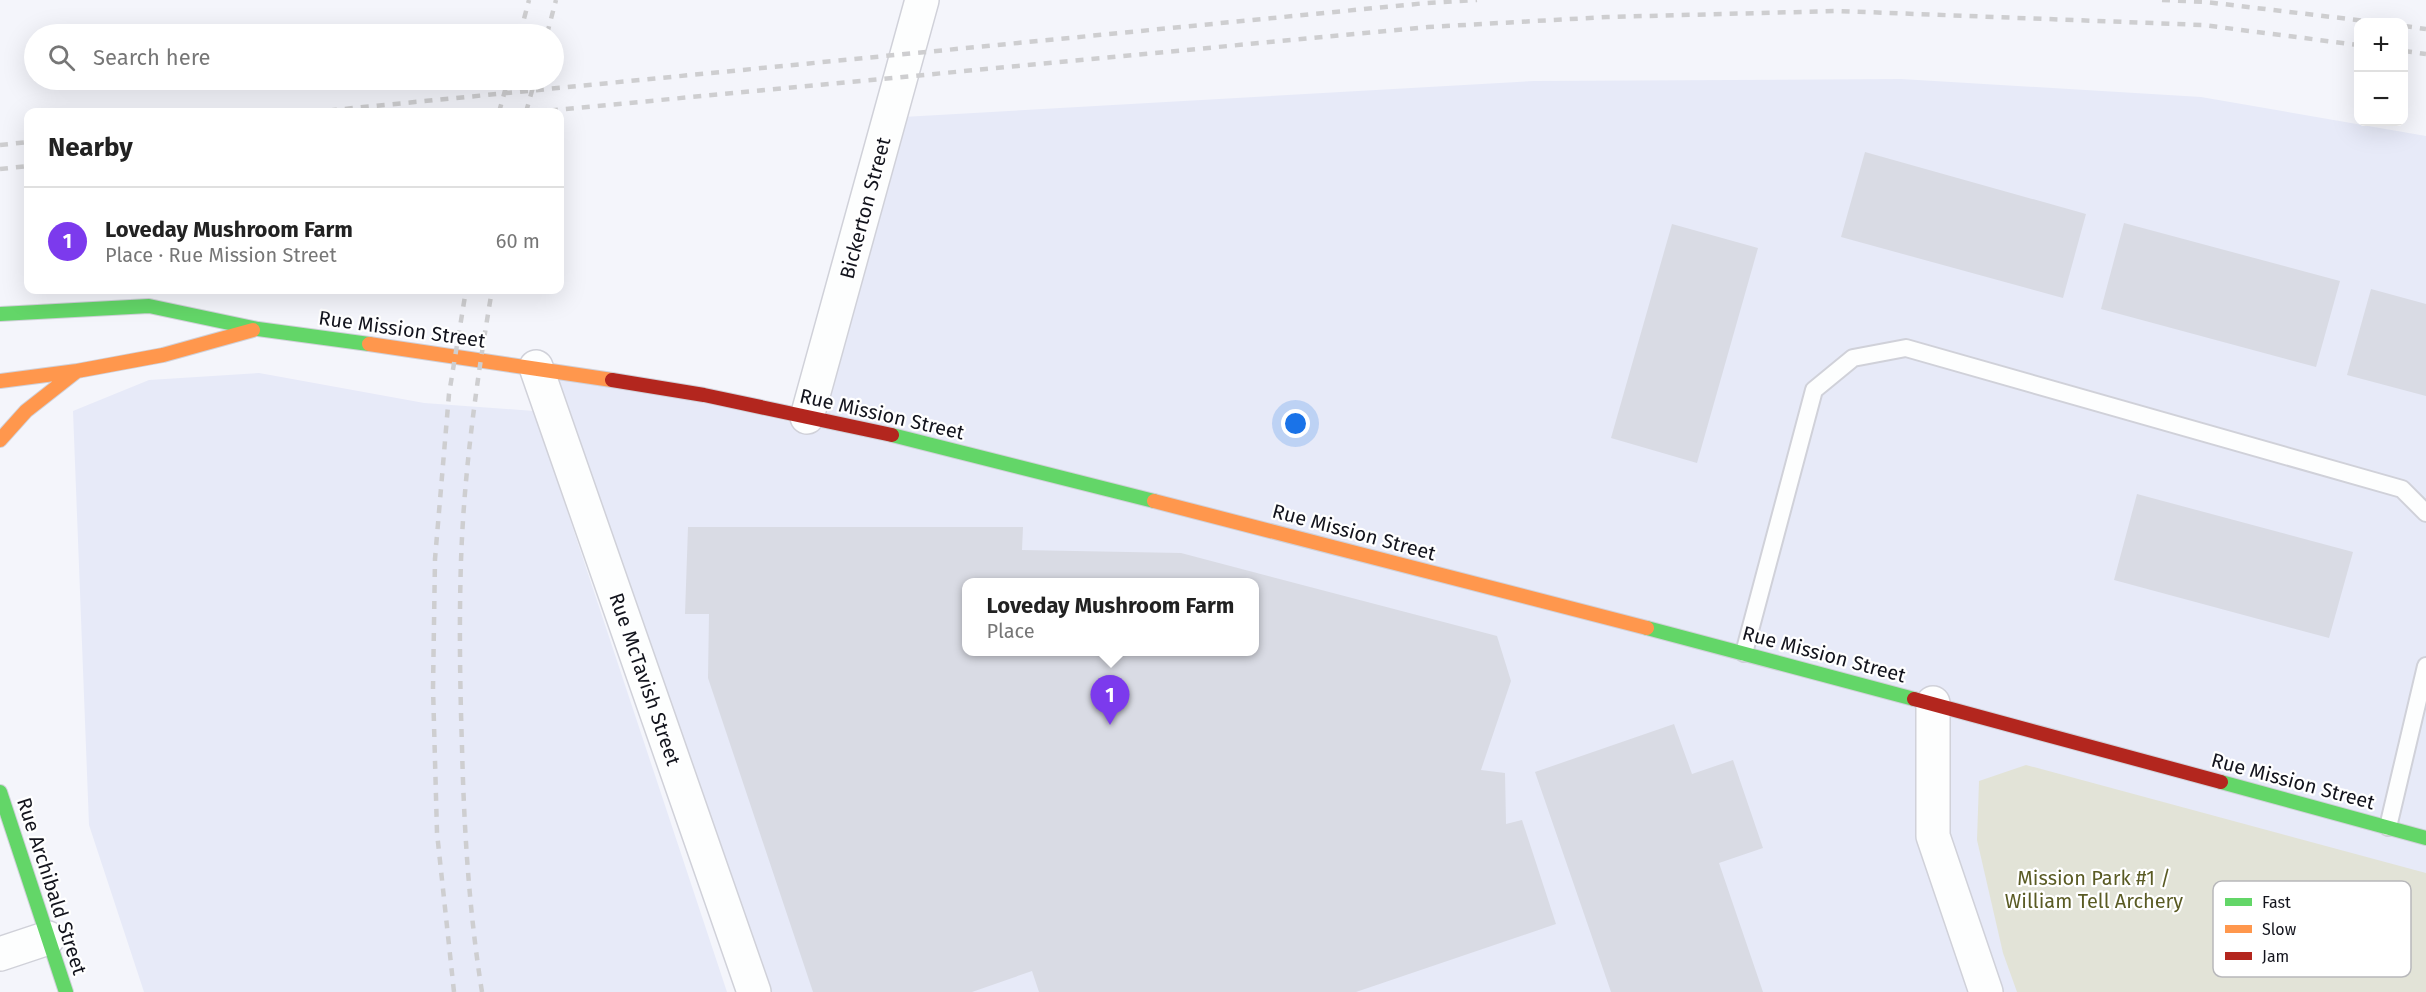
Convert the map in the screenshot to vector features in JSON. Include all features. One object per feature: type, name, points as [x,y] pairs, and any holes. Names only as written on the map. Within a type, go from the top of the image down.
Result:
[{"type":"street","name":"Bickerton Street","points":[[807,417],[922,0]]},
{"type":"street","name":"Rue Mission Street","points":[[0,314],[149,306],[258,329],[536,367],[704,395],[872,430],[1216,516],[1744,653],[2426,838]]},
{"type":"street","name":"Rue Mission Street","points":[[0,381],[77,371],[163,355],[258,329]]},
{"type":"street","name":"Rue McTavish Street","points":[[536,367],[754,992]]},
{"type":"street","points":[[0,440],[26,411],[77,371]]},
{"type":"street","points":[[1933,703],[1933,836],[1986,992]]},
{"type":"street","name":"Rue Archibald Street","points":[[0,792],[66,992]]},
{"type":"street","points":[[0,954],[48,938]]},
{"type":"lane","points":[[1744,653],[1814,390],[1853,358],[1906,348],[2402,489],[2426,513]]},
{"type":"lane","points":[[2388,827],[2426,666]]},
{"type":"shaded area","points":[[1901,79],[2201,97],[2354,124],[2354,126],[2368,126],[2426,136],[2426,992],[754,992],[536,367],[810,426],[903,117],[1534,81]]},
{"type":"shaded area","points":[[259,373],[424,403],[534,411],[727,992],[144,992],[89,825],[73,411],[149,380]]},
{"type":"green space","name":"Mission Park #1 / William Tell Archery","points":[[2026,765],[2426,873],[2426,992],[2017,992],[2003,953],[1977,840],[1979,781]]},
{"type":"building","points":[[1865,152],[2086,214],[2063,298],[1841,237]]},
{"type":"building","points":[[2124,223],[2340,281],[2316,367],[2101,309]]},
{"type":"building","points":[[1672,224],[1758,248],[1697,463],[1611,438]]},
{"type":"building","points":[[2371,289],[2426,304],[2426,396],[2347,375]]},
{"type":"building","points":[[2137,494],[2353,552],[2329,638],[2114,580]]},
{"type":"building","points":[[688,527],[1023,527],[1022,550],[1181,553],[1497,636],[1511,681],[1481,770],[1505,773],[1506,824],[1522,820],[1556,924],[1356,992],[1039,992],[1032,971],[972,992],[813,992],[708,678],[709,614],[685,614]]},
{"type":"building","points":[[1674,724],[1692,774],[1733,760],[1763,848],[1719,863],[1763,992],[1611,992],[1535,772]]},
{"type":"railway","points":[[523,24],[529,0]]},
{"type":"railway","points":[[550,24],[556,0]]},
{"type":"railway","points":[[564,87],[1426,3],[1477,0]]},
{"type":"railway","points":[[2162,0],[2206,2],[2354,20]]},
{"type":"railway","points":[[564,109],[1428,27],[1607,17],[1838,11],[2203,25],[2354,44]]},
{"type":"railway","points":[[2408,27],[2426,29]]},
{"type":"railway","points":[[2408,52],[2426,54]]},
{"type":"railway","points":[[500,108],[505,90]]},
{"type":"railway","points":[[527,108],[532,90]]},
{"type":"railway","points":[[354,108],[538,90]]},
{"type":"railway","points":[[0,145],[24,142]]},
{"type":"railway","points":[[0,169],[24,166]]},
{"type":"railway","points":[[454,992],[437,833],[433,688],[435,559],[449,394],[465,294]]},
{"type":"railway","points":[[482,992],[470,901],[466,839],[460,608],[468,459],[491,294]]},
{"type":"traffic: fast","points":[[0,314],[149,306],[258,329],[369,344]]},
{"type":"traffic: fast","points":[[892,435],[1154,501]]},
{"type":"traffic: fast","points":[[1647,628],[1914,699]]},
{"type":"traffic: fast","points":[[2221,782],[2426,838]]},
{"type":"traffic: fast","points":[[0,792],[66,992]]},
{"type":"traffic: slow","points":[[0,381],[77,371],[163,355],[253,330]]},
{"type":"traffic: slow","points":[[369,344],[612,380]]},
{"type":"traffic: slow","points":[[0,440],[26,411],[77,371]]},
{"type":"traffic: slow","points":[[1154,501],[1647,628]]},
{"type":"traffic: jam","points":[[612,380],[704,395],[892,435]]},
{"type":"traffic: jam","points":[[1914,699],[2221,782]]},
{"type":"place","name":"Loveday Mushroom Farm","points":[[1110,725]]}]
